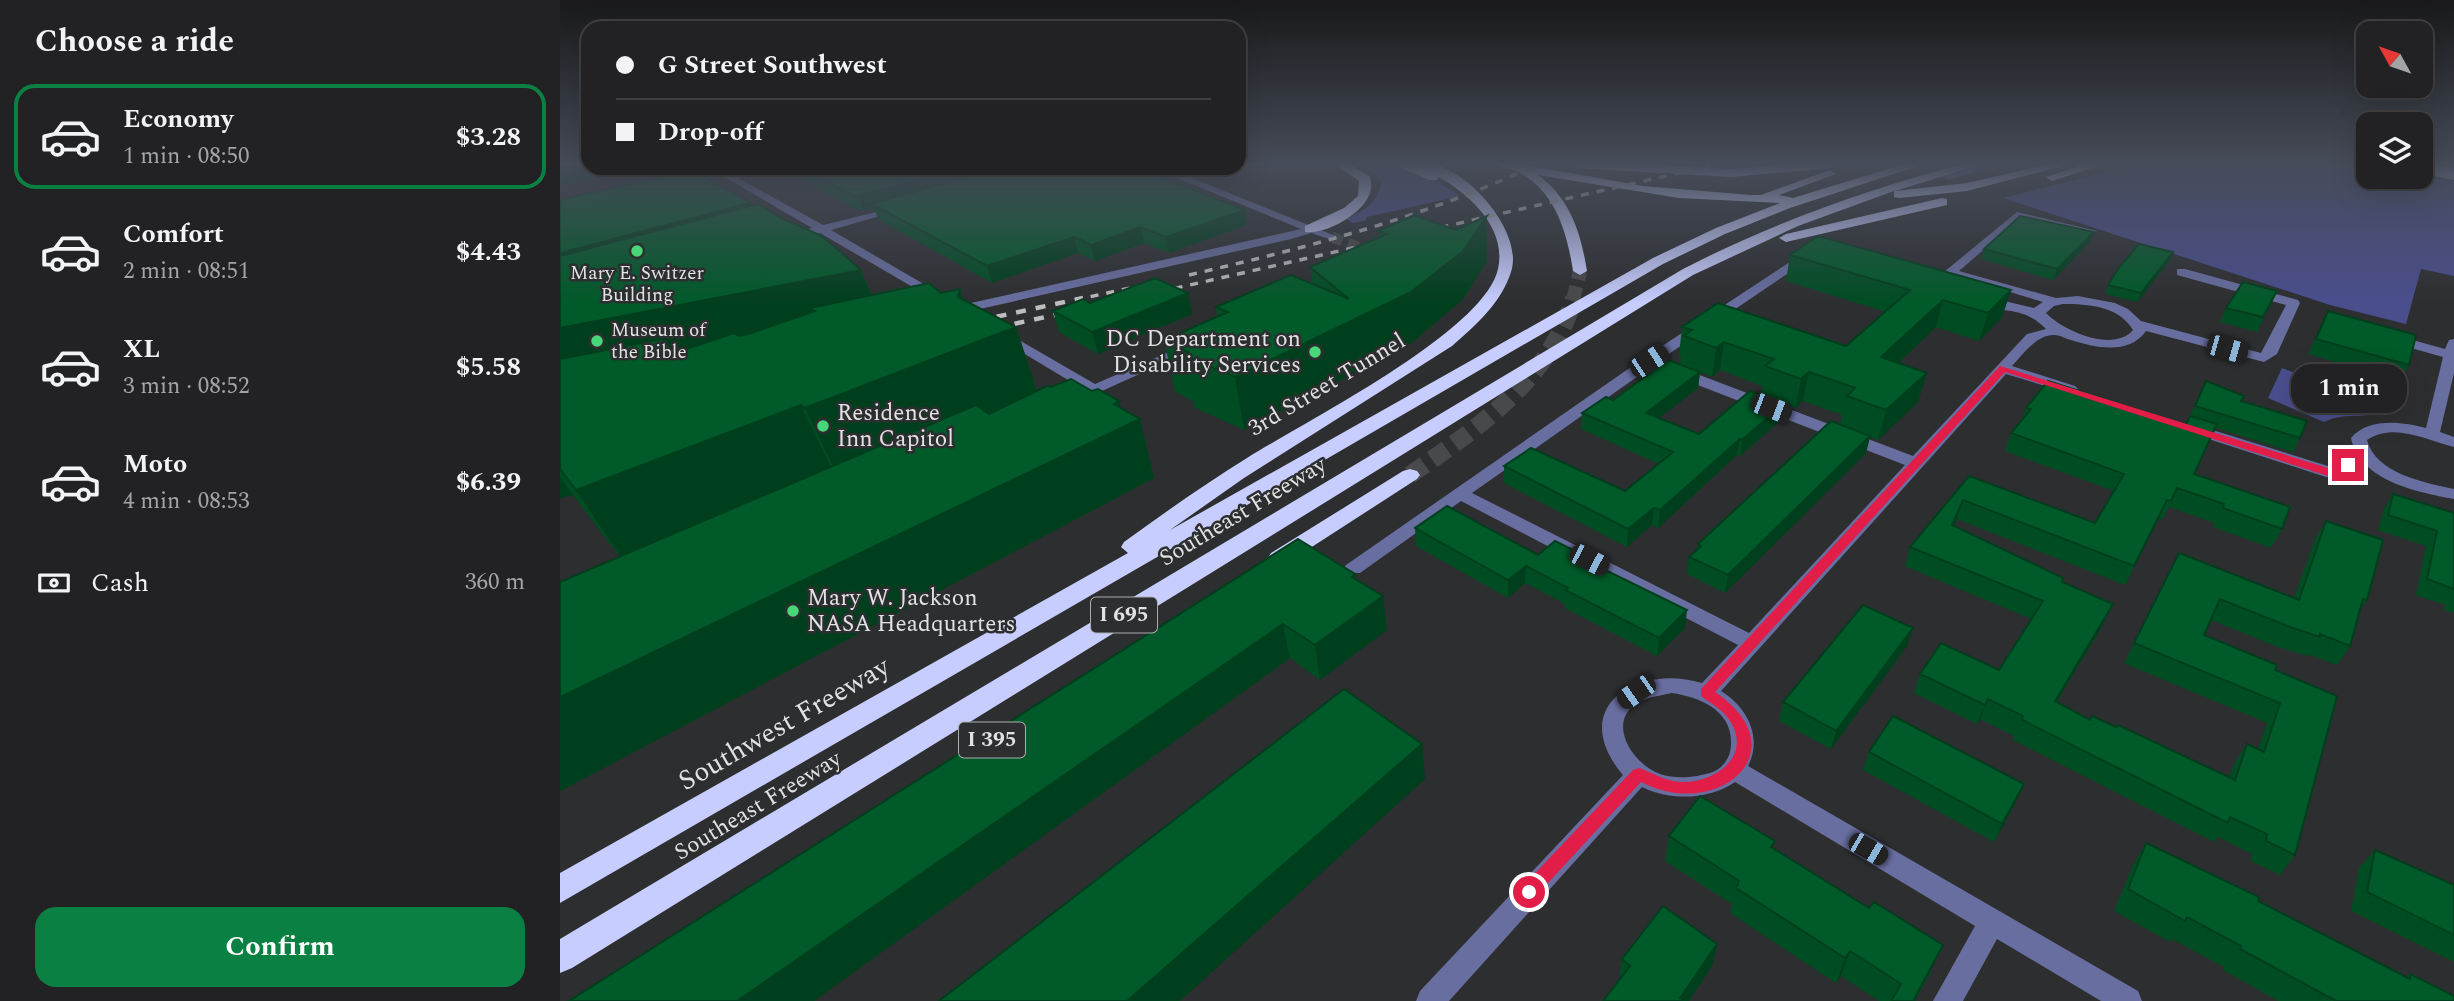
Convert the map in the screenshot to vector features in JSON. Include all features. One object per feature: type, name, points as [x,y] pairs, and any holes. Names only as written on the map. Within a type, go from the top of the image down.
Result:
[{"type":"highway","points":[[1310,229],[1347,211]]},
{"type":"highway","name":"3rd Street Tunnel","points":[[1040,613],[1225,479],[1429,355],[1474,319],[1486,306],[1502,278],[1506,252],[1502,230],[1486,211]]},
{"type":"highway","points":[[1558,211],[1569,227]]},
{"type":"highway","points":[[1565,211],[1580,271]]},
{"type":"highway","points":[[1658,261],[1686,236],[1733,211]]},
{"type":"highway","name":"Southeast Freeway","points":[[1040,613],[1658,261],[1770,211]]},
{"type":"highway","name":"Southeast Freeway","points":[[560,957],[1688,272],[1747,242],[1822,211]]},
{"type":"highway","points":[[1688,272],[1804,232],[1902,211]]},
{"type":"highway","points":[[1258,571],[1410,475]]},
{"type":"highway","name":"Southwest Freeway","points":[[560,889],[1040,613]]},
{"type":"street","points":[[789,211],[964,311]]},
{"type":"street","points":[[773,242],[887,211]]},
{"type":"street","points":[[1265,211],[1332,237]]},
{"type":"street","points":[[2091,231],[2017,215],[1950,272],[2053,301],[2095,303],[2127,314],[2138,324],[2252,356],[2267,357],[2293,303],[2181,272]]},
{"type":"street","points":[[940,315],[1291,236],[1310,229]]},
{"type":"street","points":[[1353,569],[1649,361],[1809,253],[1817,254]]},
{"type":"street","points":[[1965,295],[2039,314],[2045,323],[2056,330],[2085,340],[2112,343],[2133,339],[2140,330],[2138,324]]},
{"type":"street","points":[[2039,314],[2040,309],[2053,301]]},
{"type":"street","points":[[1706,692],[2032,337],[2056,330]]},
{"type":"street","points":[[2371,333],[2453,349],[2446,407],[2432,434]]},
{"type":"street","points":[[1005,336],[1094,390]]},
{"type":"street","points":[[1052,409],[1207,340]]},
{"type":"street","points":[[1649,361],[1916,463]]},
{"type":"street","points":[[2003,368],[2081,393]]},
{"type":"street","points":[[2180,425],[2332,473],[2348,465]]},
{"type":"street","points":[[2454,442],[2432,434],[2402,429],[2377,429],[2365,432],[2359,438],[2358,446],[2364,455],[2389,473],[2424,487],[2454,494]]},
{"type":"street","points":[[1460,494],[1752,643]]},
{"type":"street","points":[[1672,685],[1706,692],[1727,707],[1739,722],[1744,738],[1742,755],[1734,770],[1720,781],[1702,787],[1660,785],[1625,764],[1615,748],[1610,732],[1613,716],[1622,702],[1636,692],[1653,686],[1672,685]]},
{"type":"street","points":[[1734,770],[2128,1001]]},
{"type":"street","points":[[1430,1001],[1639,774]]},
{"type":"street","points":[[1947,1001],[1992,921]]},
{"type":"shaded area","points":[[1361,211],[1395,211],[1367,217],[1365,221],[1352,223],[1347,219]]},
{"type":"shaded area","points":[[2042,211],[2454,211],[2454,276],[2421,269],[2406,324],[2330,305]]},
{"type":"shaded area","points":[[2282,368],[2390,410],[2324,422],[2268,398]]},
{"type":"building","points":[[560,211],[721,211],[560,253]]},
{"type":"building","points":[[733,211],[769,211],[822,236],[861,270],[560,328],[560,256]]},
{"type":"building","points":[[884,211],[1243,211],[1166,237],[1140,227],[1091,245],[1074,237],[987,266]]},
{"type":"building","points":[[1414,215],[1456,230],[1487,216],[1462,252],[1411,292],[1235,377],[1183,355],[1188,352],[1164,340],[1228,312],[1216,307],[1291,275],[1349,299],[1310,267],[1387,234],[1378,231]]},
{"type":"building","points":[[2020,216],[2094,232],[2057,269],[1984,249]]},
{"type":"building","points":[[1818,236],[2011,290],[1988,313],[1943,300],[1881,357],[1927,373],[1886,410],[1847,396],[1855,388],[1809,372],[1801,379],[1765,366],[1774,359],[1724,342],[1716,348],[1684,336],[1692,330],[1682,327],[1718,303],[1846,346],[1910,290],[1790,255]]},
{"type":"building","points":[[2139,244],[2173,252],[2141,293],[2108,285],[2118,269]]},
{"type":"building","points":[[1155,278],[1188,293],[1092,332],[1053,311],[1083,299],[1090,303]]},
{"type":"building","points":[[2243,282],[2277,291],[2263,317],[2226,308]]},
{"type":"building","points":[[929,283],[941,293],[960,289],[958,297],[1016,327],[805,408],[801,405],[576,490],[560,469],[560,359],[662,339],[677,352],[734,333],[739,336],[748,334],[815,311],[810,308]]},
{"type":"building","points":[[2328,311],[2416,335],[2409,365],[2316,339]]},
{"type":"building","points":[[1668,360],[1700,372],[1646,413],[1699,434],[1750,391],[1784,404],[1660,510],[1654,508],[1628,529],[1504,466],[1531,448],[1625,491],[1673,452],[1582,413],[1606,397],[1613,400]]},
{"type":"building","points":[[1071,379],[1092,391],[1098,389],[1119,401],[1114,404],[1140,419],[560,697],[560,582],[976,405],[989,414],[1047,386]]},
{"type":"building","points":[[2048,381],[2186,425],[2190,416],[2217,424],[2194,474],[2290,507],[2282,529],[2223,508],[2224,504],[2177,488],[2171,501],[2167,500],[2134,566],[1963,500],[1952,525],[2063,578],[2062,582],[2113,604],[2055,701],[2090,720],[2092,716],[2116,727],[2118,725],[2235,780],[2247,744],[2264,752],[2280,703],[2134,643],[2179,553],[2299,600],[2326,521],[2383,540],[2367,600],[2363,599],[2350,646],[2320,634],[2320,637],[2290,627],[2220,599],[2204,635],[2277,665],[2275,670],[2337,696],[2295,855],[2266,841],[2267,834],[2230,817],[2228,823],[2022,720],[2023,716],[1988,699],[1985,705],[1920,674],[1941,643],[1999,670],[2043,601],[1910,547],[1969,476],[2095,523],[2124,474],[2011,433],[2031,409],[2026,408]]},
{"type":"building","points":[[2206,381],[2244,396],[2241,401],[2307,421],[2300,438],[2195,406]]},
{"type":"building","points":[[1831,421],[1870,436],[1728,575],[1689,557],[1701,546],[1698,544]]},
{"type":"building","points":[[2393,494],[2454,513],[2454,589],[2427,579],[2437,531],[2388,515]]},
{"type":"building","points":[[1447,506],[1538,555],[1555,541],[1600,563],[1597,566],[1687,610],[1659,638],[1565,590],[1568,588],[1526,566],[1508,580],[1415,528]]},
{"type":"building","points":[[1298,539],[1355,574],[1352,577],[1383,596],[1315,645],[1283,624],[737,1001],[569,1001]]},
{"type":"building","points":[[1863,605],[1913,628],[1836,731],[1783,702]]},
{"type":"building","points":[[1344,689],[1422,744],[1127,1001],[939,1001]]},
{"type":"building","points":[[1893,716],[2024,784],[2002,824],[1869,752]]},
{"type":"building","points":[[1700,796],[1775,841],[1771,847],[1869,908],[1874,902],[1943,945],[1913,1001],[1891,1001],[1901,984],[1850,951],[1845,958],[1736,888],[1739,881],[1669,836]]},
{"type":"building","points":[[2146,843],[2259,897],[2258,901],[2410,979],[2410,974],[2454,996],[2454,1001],[2336,1001],[2240,949],[2241,946],[2187,917],[2185,921],[2128,889]]},
{"type":"building","points":[[2375,850],[2454,885],[2454,935],[2367,892]]},
{"type":"building","points":[[1663,906],[1717,944],[1680,998],[1686,1001],[1603,1001],[1630,966],[1622,959]]},
{"type":"tunnel","points":[[1332,237],[1371,252]]},
{"type":"tunnel","points":[[1573,300],[1580,271]]},
{"type":"tunnel","points":[[1410,475],[1485,420],[1529,378],[1563,328],[1574,298]]},
{"type":"railway","points":[[1189,275],[1366,229],[1422,211]]},
{"type":"railway","points":[[1425,231],[1514,211]]},
{"type":"railway","points":[[1159,292],[1374,243]]},
{"type":"railway","points":[[1075,300],[1144,285]]},
{"type":"railway","points":[[977,321],[1083,298]]},
{"type":"railway","points":[[995,328],[1073,311]]},
{"type":"place","name":"Mary E. Switzer Building","points":[[637,251]]},
{"type":"place","name":"Museum of the Bible","points":[[597,341]]},
{"type":"place","name":"DC Department on Disability Services","points":[[1315,352]]},
{"type":"place","name":"Residence Inn Capitol","points":[[823,426]]},
{"type":"place","name":"Mary W. Jackson NASA Headquarters","points":[[793,611]]},
{"type":"route","points":[[1529,892],[1639,774],[1660,785],[1681,788],[1702,787],[1720,781],[1734,770],[1742,755],[1744,738],[1739,722],[1727,707],[1706,692],[2003,368],[2332,473],[2348,465]]}]
